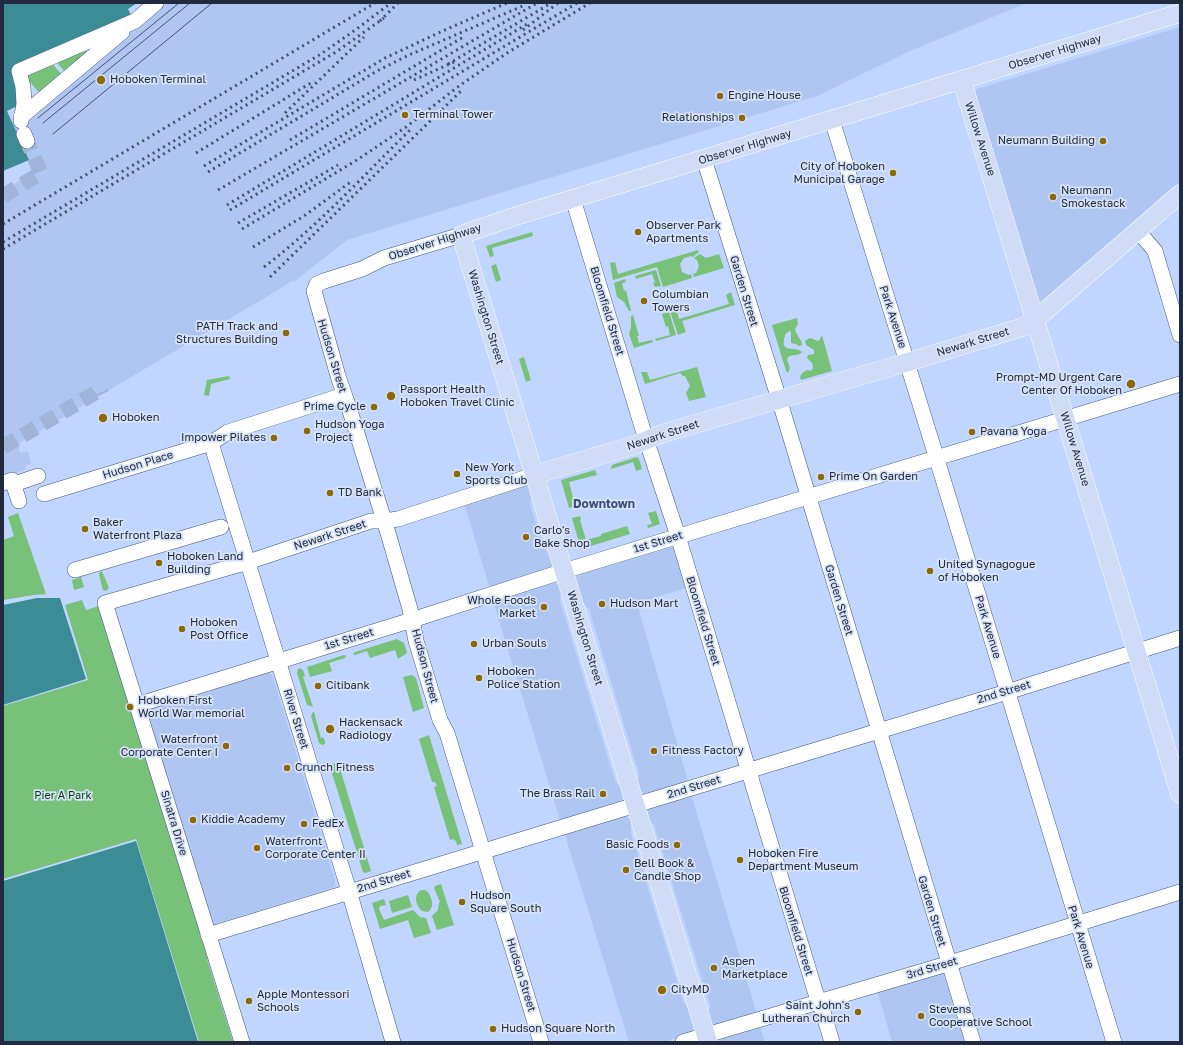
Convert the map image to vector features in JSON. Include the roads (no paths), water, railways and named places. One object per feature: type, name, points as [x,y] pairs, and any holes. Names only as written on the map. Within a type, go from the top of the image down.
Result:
[{"type":"main road","name":"Observer Highway","points":[[461,235],[487,225],[1180,14]]},
{"type":"main road","name":"Willow Avenue","points":[[962,81],[1180,794]]},
{"type":"main road","name":"Newark Street","points":[[534,475],[647,440],[661,434],[1023,327],[1036,319],[1180,194]]},
{"type":"main road","name":"Washington Street","points":[[461,235],[707,1039]]},
{"type":"street","points":[[135,21],[19,71],[23,87],[23,128],[152,6]]},
{"type":"street","name":"Park Avenue","points":[[832,120],[908,362],[1114,1042]]},
{"type":"street","name":"Garden Street","points":[[704,159],[973,1042]]},
{"type":"street","name":"Bloomfield Street","points":[[573,199],[678,536],[832,1042]]},
{"type":"street","points":[[1138,231],[1155,251],[1180,336]]},
{"type":"street","name":"Observer Highway","points":[[314,289],[320,282],[362,269],[384,258],[461,235]]},
{"type":"street","name":"Hudson Street","points":[[314,289],[315,299],[384,521],[412,620],[416,641],[438,713],[447,733],[541,1042]]},
{"type":"street","name":"1st Street","points":[[137,704],[412,620],[564,570],[1180,384]]},
{"type":"street","name":"Hudson Place","points":[[44,494],[211,443],[228,432],[344,395]]},
{"type":"street","name":"River Street","points":[[211,443],[349,891],[393,1042]]},
{"type":"street","name":"Newark Street","points":[[105,603],[248,562],[370,521],[384,521],[403,517],[534,475]]},
{"type":"street","points":[[19,501],[8,483],[38,476]]},
{"type":"street","points":[[75,570],[221,527]]},
{"type":"street","name":"Sinatra Drive","points":[[105,603],[242,1042]]},
{"type":"street","name":"2nd Street","points":[[208,935],[1180,638]]},
{"type":"street","name":"3rd Street","points":[[683,1042],[707,1039],[819,1002],[1180,892]]},
{"type":"tunnel","points":[[3,196],[41,173],[27,141]]},
{"type":"tunnel","points":[[3,447],[100,390],[102,394]]},
{"type":"tram line","points":[[38,118],[179,3]]},
{"type":"tram line","points":[[43,123],[190,3]]},
{"type":"tram line","points":[[53,134],[212,3]]},
{"type":"railway","points":[[3,224],[375,3]]},
{"type":"railway","points":[[3,242],[321,54],[391,3]]},
{"type":"railway","points":[[380,21],[398,3]]},
{"type":"railway","points":[[204,166],[385,58],[507,3]]},
{"type":"railway","points":[[218,190],[537,3]]},
{"type":"railway","points":[[523,30],[558,3]]},
{"type":"railway","points":[[230,210],[577,3]]},
{"type":"railway","points":[[242,229],[357,160],[406,127],[459,86],[507,53],[590,3]]},
{"type":"railway","points":[[208,172],[377,71],[409,55],[525,5]]},
{"type":"railway","points":[[448,64],[548,5]]},
{"type":"railway","points":[[3,249],[336,52],[384,18]]},
{"type":"railway","points":[[227,205],[527,24]]},
{"type":"railway","points":[[290,140],[465,36]]},
{"type":"railway","points":[[285,113],[364,37]]},
{"type":"railway","points":[[414,80],[454,62]]},
{"type":"railway","points":[[196,153],[314,81]]},
{"type":"railway","points":[[270,277],[461,91]]},
{"type":"railway","points":[[264,267],[303,235],[412,128]]},
{"type":"railway","points":[[238,223],[338,165]]},
{"type":"railway","points":[[253,247],[304,216],[352,181]]},
{"type":"place","name":"Hoboken Terminal","points":[[101,80]]},
{"type":"place","name":"Engine House","points":[[720,96]]},
{"type":"place","name":"Terminal Tower","points":[[405,115]]},
{"type":"place","name":"Relationships","points":[[742,118]]},
{"type":"place","name":"Neumann Building","points":[[1103,141]]},
{"type":"place","name":"City of Hoboken Municipal Garage","points":[[893,173]]},
{"type":"place","name":"Neumann Smokestack","points":[[1053,197]]},
{"type":"place","name":"Observer Park Apartments","points":[[638,232]]},
{"type":"place","name":"Columbian Towers","points":[[644,301]]},
{"type":"place","name":"PATH Track and Structures Building","points":[[286,333]]},
{"type":"place","name":"Prompt-MD Urgent Care Center Of Hoboken","points":[[1131,384]]},
{"type":"place","name":"Passport Health Hoboken Travel Clinic","points":[[391,396]]},
{"type":"place","name":"Prime Cycle","points":[[374,407]]},
{"type":"place","name":"Hoboken","points":[[103,418]]},
{"type":"place","name":"Hudson Yoga Project","points":[[307,431]]},
{"type":"place","name":"Pavana Yoga","points":[[972,432]]},
{"type":"place","name":"Impower Pilates","points":[[274,438]]},
{"type":"place","name":"New York Sports Club","points":[[457,474]]},
{"type":"place","name":"Prime On Garden","points":[[821,477]]},
{"type":"place","name":"TD Bank","points":[[330,493]]},
{"type":"place","name":"Baker Waterfront Plaza","points":[[85,529]]},
{"type":"place","name":"Carlo's Bake Shop","points":[[526,537]]},
{"type":"place","name":"Hoboken Land Building","points":[[159,563]]},
{"type":"place","name":"United Synagogue of Hoboken","points":[[930,571]]},
{"type":"place","name":"Hudson Mart","points":[[602,604]]},
{"type":"place","name":"Whole Foods Market","points":[[544,607]]},
{"type":"place","name":"Hoboken Post Office","points":[[182,629]]},
{"type":"place","name":"Urban Souls","points":[[474,644]]},
{"type":"place","name":"Hoboken Police Station","points":[[479,678]]},
{"type":"place","name":"Citibank","points":[[318,686]]},
{"type":"place","name":"Hoboken First World War memorial","points":[[130,707]]},
{"type":"place","name":"Hackensack Radiology","points":[[330,729]]},
{"type":"place","name":"Waterfront Corporate Center I","points":[[226,746]]},
{"type":"place","name":"Fitness Factory","points":[[654,751]]},
{"type":"place","name":"Crunch Fitness","points":[[287,768]]},
{"type":"place","name":"The Brass Rail","points":[[603,794]]},
{"type":"place","name":"Kiddie Academy","points":[[193,820]]},
{"type":"place","name":"FedEx","points":[[304,824]]},
{"type":"place","name":"Basic Foods","points":[[677,845]]},
{"type":"place","name":"Waterfront Corporate Center II","points":[[257,848]]},
{"type":"place","name":"Hoboken Fire Department Museum","points":[[740,860]]},
{"type":"place","name":"Bell Book & Candle Shop","points":[[626,870]]},
{"type":"place","name":"Hudson Square South","points":[[462,902]]},
{"type":"place","name":"Aspen Marketplace","points":[[714,968]]},
{"type":"place","name":"CityMD","points":[[662,990]]},
{"type":"place","name":"Apple Montessori Schools","points":[[249,1001]]},
{"type":"place","name":"Saint John's Lutheran Church","points":[[858,1012]]},
{"type":"place","name":"Stevens Cooperative School","points":[[921,1016]]},
{"type":"place","name":"Hudson Square North","points":[[493,1029]]},
{"type":"district","name":"Downtown","points":[[604,504]]},
{"type":"park label","name":"Pier A Park","points":[[63,796]]}]
